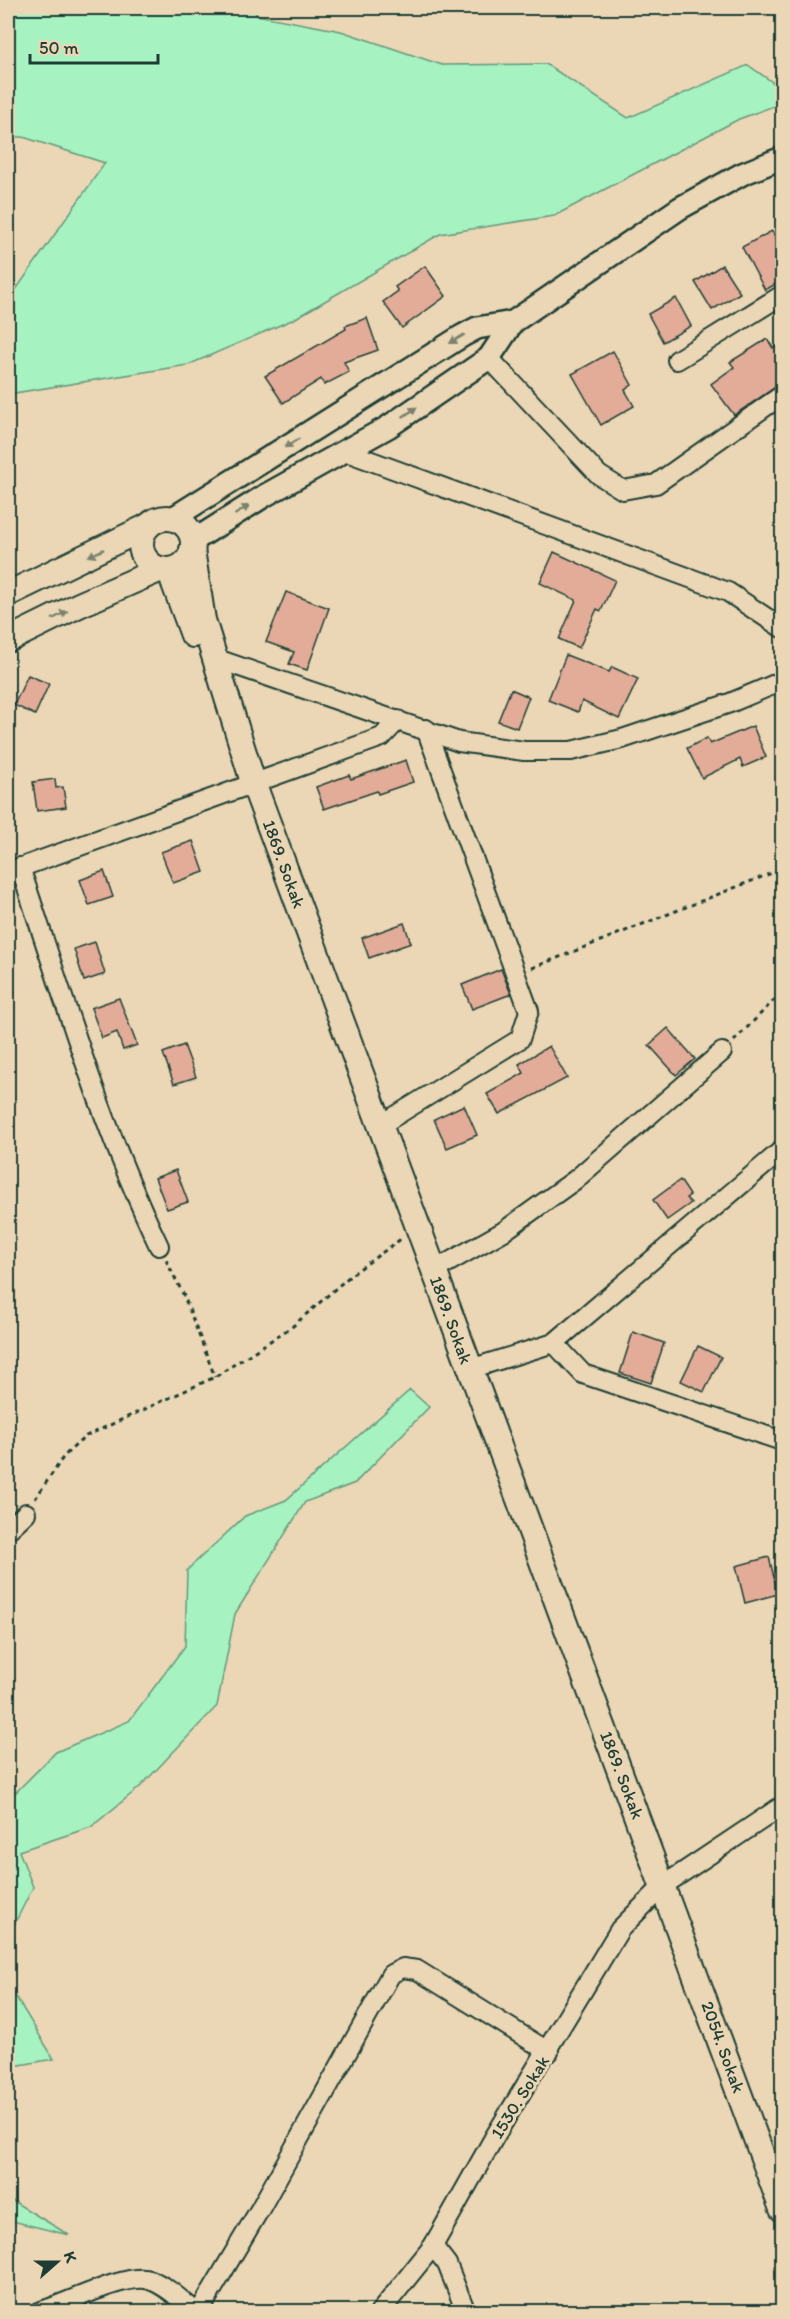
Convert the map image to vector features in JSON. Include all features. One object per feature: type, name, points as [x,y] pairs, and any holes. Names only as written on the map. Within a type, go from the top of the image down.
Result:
[{"type":"main road","points":[[8,594],[163,518],[172,518],[186,527],[193,545],[184,564],[119,588],[8,640]]},
{"type":"main road","points":[[148,526],[143,534],[142,552],[146,560],[165,570]]},
{"type":"main road","name":"1869. Sokak","points":[[193,545],[198,597],[214,658],[253,782],[433,1271],[664,1885]]},
{"type":"main road","name":"1869. Sokak","points":[[165,570],[185,611],[243,753]]},
{"type":"main road","points":[[119,588],[137,586],[153,589],[165,595],[185,611]]},
{"type":"main road","name":"2054. Sokak","points":[[664,1885],[783,2209]]},
{"type":"street","points":[[193,545],[264,496],[388,427],[489,358],[513,322],[680,208],[742,174],[783,158]]},
{"type":"street","points":[[677,360],[780,302]]},
{"type":"street","points":[[172,518],[462,336],[477,328],[513,322]]},
{"type":"street","points":[[489,358],[599,475],[623,490],[656,484],[783,395]]},
{"type":"street","points":[[344,451],[728,592],[783,628]]},
{"type":"street","points":[[214,658],[459,742],[524,751],[571,751],[655,728],[730,703],[783,681]]},
{"type":"street","points":[[159,1246],[134,1193],[14,870],[382,737],[398,720]]},
{"type":"street","points":[[379,1126],[520,1039],[530,1011],[426,729]]},
{"type":"street","points":[[433,1271],[504,1231],[575,1180],[722,1052]]},
{"type":"street","points":[[470,1369],[554,1343],[783,1150]]},
{"type":"street","points":[[554,1343],[583,1374],[783,1442]]},
{"type":"street","points":[[8,1530],[26,1513]]},
{"type":"street","name":"1530. Sokak","points":[[380,2312],[433,2246],[495,2136],[549,2052],[620,1929],[664,1885],[783,1806]]},
{"type":"street","points":[[38,2312],[129,2279],[148,2279],[165,2288],[198,2312],[260,2209],[391,1974],[403,1968],[417,1970],[549,2052]]},
{"type":"street","points":[[433,2246],[447,2264],[466,2312]]},
{"type":"path","points":[[516,974],[783,869]]},
{"type":"path","points":[[722,1052],[783,992]]},
{"type":"path","points":[[26,1513],[64,1456],[86,1436],[215,1377],[293,1326],[368,1261],[418,1230]]},
{"type":"path","points":[[159,1246],[184,1296],[215,1377]]},
{"type":"green space","points":[[8,8],[257,8],[256,15],[341,31],[442,65],[546,64],[628,118],[748,65],[782,89],[782,103],[739,119],[554,216],[440,234],[294,319],[188,365],[8,394],[8,301],[105,163],[23,137],[8,137]]},
{"type":"green space","points":[[410,1390],[429,1407],[355,1483],[305,1502],[235,1614],[217,1706],[141,1786],[91,1827],[19,1851],[33,1887],[8,1937],[8,1800],[56,1752],[129,1721],[185,1646],[187,1570],[245,1516],[286,1500]]},
{"type":"green space","points":[[8,1984],[54,2059],[8,2067]]},
{"type":"green space","points":[[8,2198],[69,2235],[8,2220]]},
{"type":"building","points":[[772,231],[783,250],[783,280],[765,290],[742,247]]},
{"type":"building","points":[[722,265],[740,293],[712,310],[695,282]]},
{"type":"building","points":[[425,266],[446,296],[402,328],[383,302],[398,291],[395,287]]},
{"type":"building","points":[[676,298],[691,326],[663,342],[648,314]]},
{"type":"building","points":[[367,318],[378,350],[344,362],[349,372],[324,385],[321,379],[283,403],[265,376],[346,329],[345,326]]},
{"type":"building","points":[[767,339],[773,348],[783,342],[783,382],[734,415],[711,384],[734,367],[730,362]]},
{"type":"building","points":[[613,351],[632,385],[625,390],[634,406],[601,425],[572,374]]},
{"type":"building","points":[[554,552],[615,580],[601,611],[597,609],[579,648],[559,639],[576,600],[540,583]]},
{"type":"building","points":[[286,592],[329,608],[307,670],[289,664],[294,652],[266,642]]},
{"type":"building","points":[[566,655],[609,672],[612,667],[638,679],[619,719],[582,701],[578,712],[548,700]]},
{"type":"building","points":[[28,675],[49,684],[35,715],[14,705]]},
{"type":"building","points":[[511,689],[529,697],[517,728],[498,721]]},
{"type":"building","points":[[753,726],[766,757],[743,767],[740,759],[702,778],[687,748],[707,738],[710,744]]},
{"type":"building","points":[[406,760],[413,782],[378,794],[377,791],[324,809],[316,787],[349,775],[351,779]]},
{"type":"building","points":[[55,779],[56,788],[63,787],[66,807],[37,811],[33,782]]},
{"type":"building","points":[[193,841],[204,872],[173,883],[161,852]]},
{"type":"building","points":[[104,871],[113,897],[89,905],[80,880]]},
{"type":"building","points":[[404,923],[411,943],[369,958],[362,938]]},
{"type":"building","points":[[95,942],[105,974],[84,981],[74,949]]},
{"type":"building","points":[[501,969],[511,994],[472,1009],[462,985]]},
{"type":"building","points":[[119,998],[137,1045],[123,1050],[117,1032],[102,1038],[91,1008]]},
{"type":"building","points":[[668,1028],[695,1059],[676,1075],[649,1045]]},
{"type":"building","points":[[184,1045],[196,1077],[174,1084],[163,1053]]},
{"type":"building","points":[[549,1046],[567,1078],[499,1114],[487,1094],[524,1073],[519,1064]]},
{"type":"building","points":[[464,1105],[477,1135],[447,1148],[434,1119]]},
{"type":"building","points":[[176,1170],[188,1202],[167,1209],[155,1178]]},
{"type":"building","points":[[680,1180],[690,1195],[686,1198],[691,1203],[667,1220],[653,1200]]},
{"type":"building","points":[[633,1332],[664,1343],[651,1383],[620,1373]]},
{"type":"building","points":[[698,1346],[721,1357],[704,1392],[681,1381]]},
{"type":"building","points":[[769,1557],[778,1594],[745,1603],[736,1566]]}]
